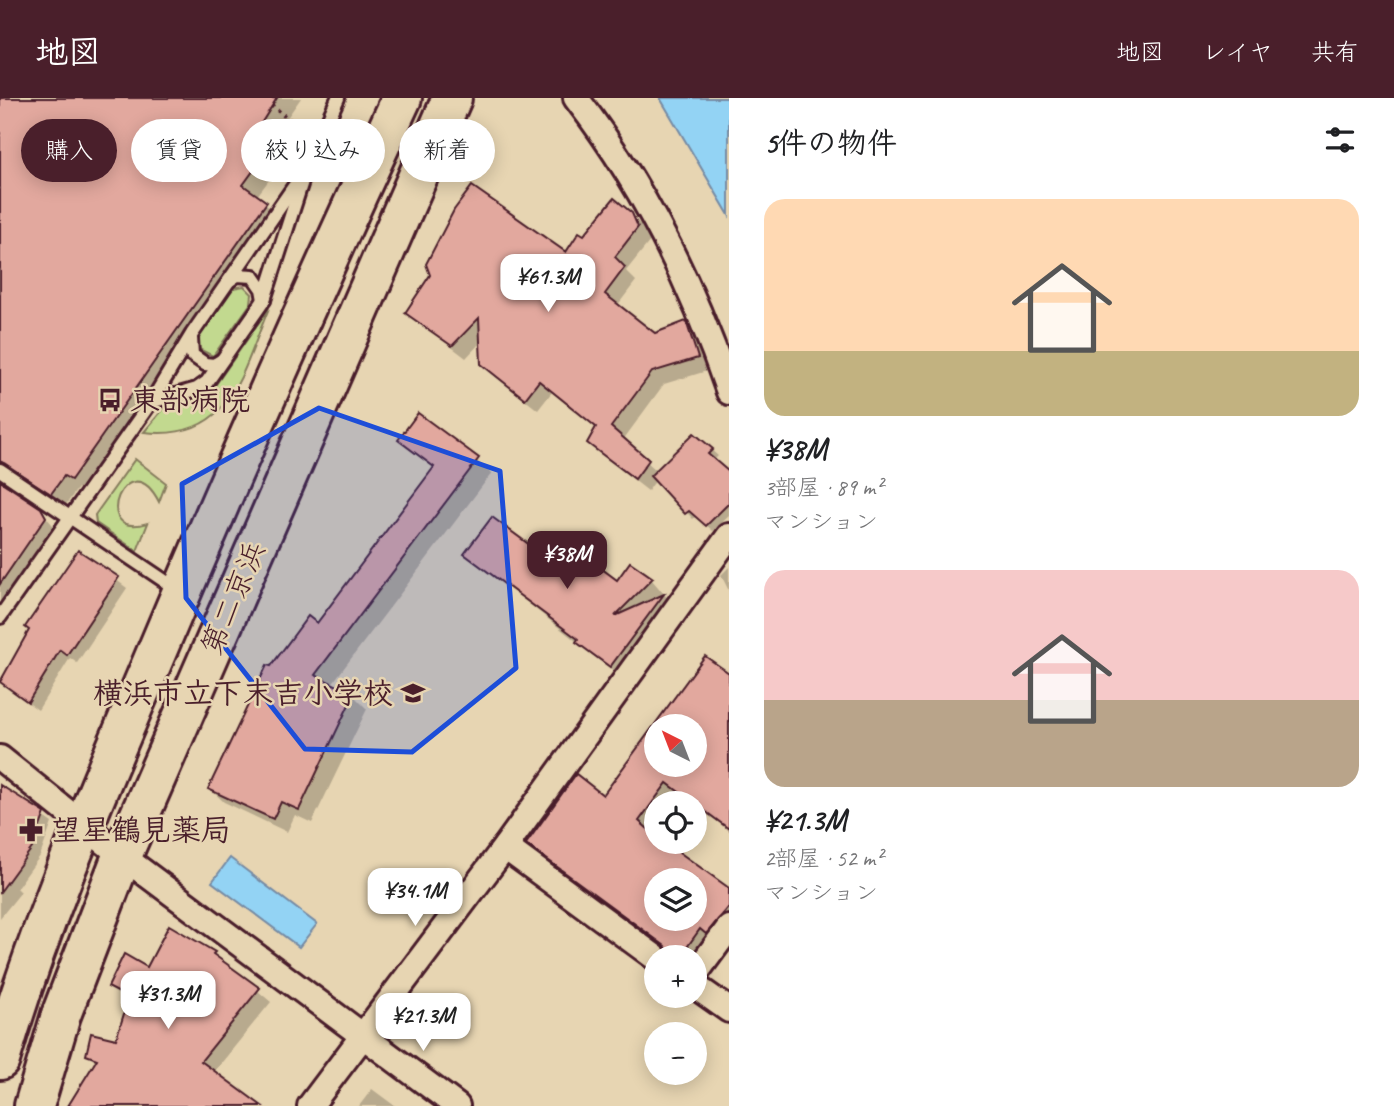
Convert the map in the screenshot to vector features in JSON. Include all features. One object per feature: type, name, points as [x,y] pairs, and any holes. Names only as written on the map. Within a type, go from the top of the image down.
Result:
[{"type":"highway","name":"第二京浜","points":[[0,1060],[18,998],[84,824],[305,306],[402,98]]},
{"type":"highway","name":"第二京浜","points":[[34,1106],[61,1015],[122,856],[453,98]]},
{"type":"street","points":[[576,98],[622,160],[639,189],[702,313],[729,392]]},
{"type":"street","points":[[310,1106],[505,847],[729,537]]},
{"type":"street","points":[[0,758],[122,856],[457,1106]]},
{"type":"street","points":[[505,847],[644,949]]},
{"type":"street","points":[[707,958],[729,928]]},
{"type":"street","points":[[707,994],[729,1010]]},
{"type":"lane","points":[[329,119],[338,98]]},
{"type":"lane","points":[[0,617],[151,402],[192,334],[297,182]]},
{"type":"lane","points":[[151,402],[197,389],[207,382],[223,360],[264,300],[302,182]]},
{"type":"lane","points":[[230,280],[237,275],[253,276],[262,289],[264,300]]},
{"type":"lane","points":[[192,334],[189,347],[198,361],[214,365],[223,360]]},
{"type":"lane","points":[[0,470],[182,592]]},
{"type":"path","points":[[272,106],[288,119]]},
{"type":"highlighted area","points":[[319,408],[500,471],[516,668],[412,752],[305,749],[186,598],[182,484]]},
{"type":"green space","points":[[244,286],[252,294],[251,303],[213,356],[199,349],[196,337],[233,288]]},
{"type":"green space","points":[[269,308],[240,379],[229,398],[214,415],[196,426],[173,432],[144,432],[165,407],[200,399],[216,384]]},
{"type":"green space","points":[[135,459],[166,483],[159,502],[147,486],[135,482],[126,486],[119,496],[116,508],[119,519],[129,525],[148,523],[137,551],[96,523],[95,515]]},
{"type":"water","points":[[660,98],[729,98],[729,215]]},
{"type":"water","points":[[230,858],[317,924],[299,947],[212,882]]},
{"type":"building","points":[[0,98],[277,98],[264,119],[241,119],[241,182],[245,182],[243,185],[267,202],[71,480],[64,476],[51,494],[0,461]]},
{"type":"building","points":[[472,186],[566,252],[579,232],[584,235],[614,198],[632,213],[638,227],[615,257],[625,267],[605,294],[655,333],[686,321],[698,358],[652,372],[611,427],[649,460],[635,479],[587,443],[596,427],[539,381],[525,399],[481,364],[479,318],[452,346],[405,313],[430,275],[426,264],[454,210]]},
{"type":"building","points":[[418,413],[479,458],[315,675],[354,694],[299,810],[281,802],[273,819],[208,789],[267,665],[271,666],[308,616],[317,623],[434,467],[398,440]]},
{"type":"building","points":[[694,433],[713,449],[708,454],[729,472],[729,503],[706,526],[689,511],[685,514],[650,476]]},
{"type":"building","points":[[0,481],[41,508],[46,517],[0,584]]},
{"type":"building","points":[[492,517],[572,576],[586,557],[617,580],[630,562],[653,578],[615,616],[664,594],[610,667],[576,642],[578,639],[464,554]]},
{"type":"building","points":[[78,550],[119,577],[67,655],[60,650],[28,702],[0,682],[29,630],[25,627]]},
{"type":"building","points":[[705,656],[729,673],[729,829],[707,813],[707,791],[678,791],[667,783],[661,791],[644,791],[644,814],[639,821],[644,825],[644,854],[682,854],[701,868],[644,868],[644,931],[526,844],[576,774],[603,795],[644,739],[644,777],[707,777],[707,714],[662,714]]},
{"type":"building","points":[[0,785],[45,813],[32,848],[0,892]]},
{"type":"building","points":[[707,872],[729,888],[729,907],[706,934],[702,931],[707,931]]},
{"type":"building","points":[[169,925],[215,952],[213,954],[260,988],[201,1061],[262,1106],[68,1106],[97,1059],[86,1055],[91,1033],[116,1039],[129,998],[108,987],[124,954],[147,967]]},
{"type":"building","points":[[645,931],[699,931],[689,945],[664,945]]},
{"type":"place","name":"東部病院","points":[[110,400]]},
{"type":"place","name":"横浜市立下末吉小学校","points":[[413,693]]},
{"type":"place","name":"望星鶴見薬局","points":[[31,830]]}]
